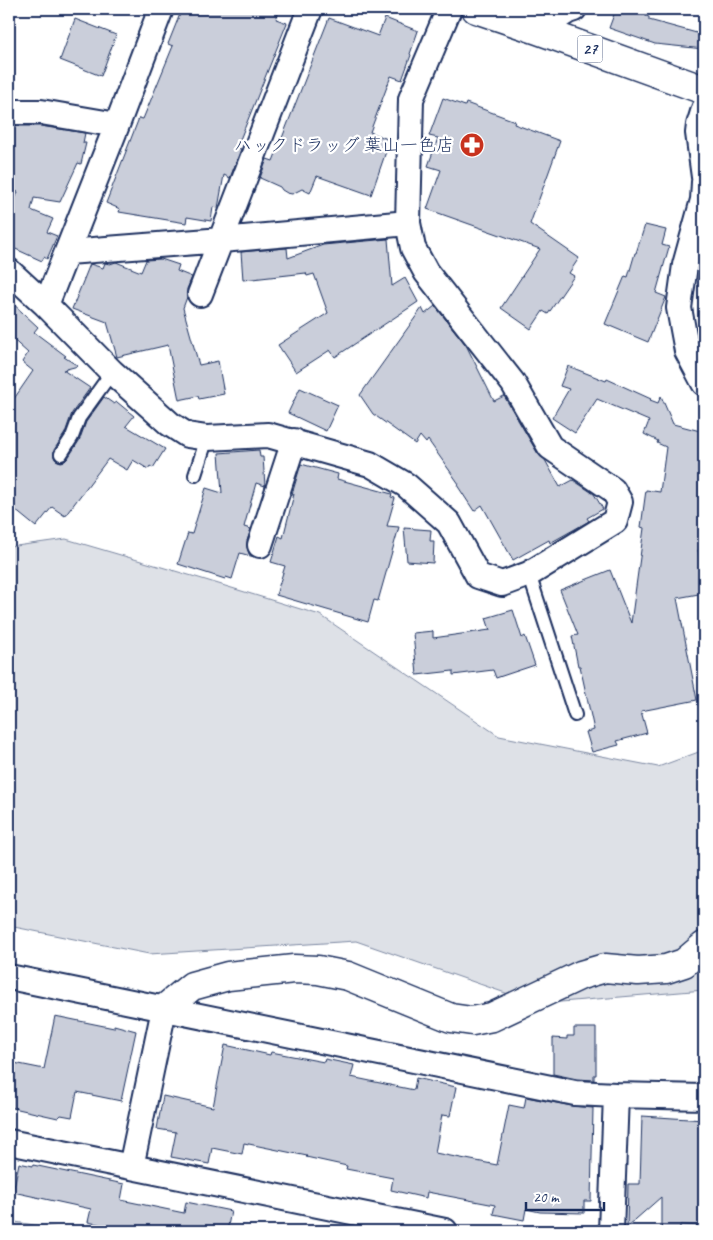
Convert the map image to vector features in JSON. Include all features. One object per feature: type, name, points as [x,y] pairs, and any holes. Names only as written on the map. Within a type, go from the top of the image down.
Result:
[{"type":"street","points":[[46,305],[161,9]]},
{"type":"street","points":[[200,294],[310,9]]},
{"type":"street","points":[[9,271],[46,305],[112,372],[170,424],[187,434],[207,438],[268,434],[370,464],[406,484],[449,524],[478,576],[502,584],[529,574],[616,521],[620,502],[613,490],[550,447],[513,383],[426,272],[413,248],[408,223],[411,99],[449,9]]},
{"type":"street","name":"27","points":[[476,9],[533,19],[704,90]]},
{"type":"street","points":[[533,19],[574,9]]},
{"type":"street","points":[[704,109],[698,133],[704,177]]},
{"type":"street","points":[[9,112],[41,112],[117,125]]},
{"type":"street","points":[[704,182],[703,200],[685,265],[679,308],[687,351],[704,383]]},
{"type":"street","points":[[68,252],[408,223]]},
{"type":"street","points":[[260,545],[294,441]]},
{"type":"street","points":[[131,1167],[164,1009],[192,986],[228,976],[294,969],[318,970],[348,976],[451,1018],[472,1021],[492,1017],[581,975],[605,968],[666,969],[684,963],[704,946]]},
{"type":"street","points":[[9,977],[575,1093],[616,1096],[704,1097]]},
{"type":"street","points":[[611,1231],[616,1096]]},
{"type":"street","points":[[9,1142],[445,1231]]},
{"type":"lane","points":[[61,454],[72,437],[78,418],[112,372]]},
{"type":"lane","points":[[195,475],[207,438]]},
{"type":"lane","points":[[529,574],[575,715]]},
{"type":"shaded area","points":[[66,539],[320,615],[499,736],[658,767],[704,750],[704,990],[537,1004],[356,941],[149,954],[9,926],[9,547]]},
{"type":"shaded area","points":[[9,1221],[72,1231],[9,1231]]},
{"type":"building","points":[[182,9],[280,9],[276,19],[287,23],[237,147],[241,149],[230,178],[224,175],[218,208],[213,207],[211,221],[187,217],[186,223],[119,212],[120,209],[106,203],[139,118],[143,119],[173,46],[168,44]]},
{"type":"building","points":[[616,9],[626,9],[649,17],[649,20],[704,35],[704,49],[655,44],[609,28]]},
{"type":"building","points":[[329,18],[378,36],[385,18],[418,31],[402,80],[391,76],[370,132],[390,140],[371,195],[317,176],[310,193],[302,189],[292,194],[260,178],[267,159],[273,161]]},
{"type":"building","points":[[75,19],[116,35],[101,76],[60,60]]},
{"type":"building","points":[[443,98],[465,106],[466,103],[515,121],[514,124],[560,141],[530,224],[579,258],[569,273],[574,276],[548,314],[543,311],[531,329],[501,308],[540,249],[427,209],[441,170],[428,166],[438,138],[429,136]]},
{"type":"building","points":[[9,126],[40,126],[85,133],[83,143],[86,143],[81,164],[78,163],[60,202],[34,198],[31,210],[53,219],[47,232],[57,236],[47,259],[44,257],[42,261],[9,246],[9,213],[18,192],[9,189]]},
{"type":"building","points":[[645,225],[666,230],[662,245],[669,247],[656,293],[666,297],[648,342],[605,324],[625,276],[628,277]]},
{"type":"building","points":[[388,239],[392,286],[405,278],[418,302],[335,357],[330,350],[296,372],[278,345],[328,313],[314,274],[307,276],[306,273],[243,280],[241,252],[287,248],[288,258],[323,245]]},
{"type":"building","points":[[161,259],[179,265],[177,271],[192,277],[183,308],[199,365],[218,361],[224,394],[199,399],[198,396],[179,400],[168,345],[117,357],[107,322],[72,309],[90,264],[103,268],[105,263],[116,262],[141,272],[146,260]]},
{"type":"building","points":[[9,300],[38,327],[34,332],[78,366],[63,370],[90,388],[72,413],[65,433],[54,450],[56,460],[61,462],[68,458],[79,441],[86,422],[104,397],[114,404],[117,402],[134,416],[126,426],[165,449],[153,468],[150,466],[148,469],[133,460],[127,470],[108,459],[65,516],[52,507],[36,527],[9,505],[9,406],[33,371],[22,362],[28,353],[9,336]]},
{"type":"building","points":[[435,306],[466,345],[494,401],[504,396],[560,487],[573,480],[594,494],[603,509],[587,518],[589,521],[575,529],[550,543],[549,540],[513,560],[482,505],[474,511],[457,485],[459,484],[428,440],[426,443],[420,436],[415,444],[373,414],[360,395],[422,308],[425,314]]},
{"type":"building","points":[[568,366],[606,381],[607,379],[658,403],[661,396],[673,424],[704,432],[704,551],[698,550],[704,581],[704,593],[677,598],[697,700],[641,711],[647,733],[617,741],[619,745],[592,752],[586,732],[594,730],[572,636],[578,635],[560,590],[610,570],[631,623],[644,528],[641,527],[646,490],[660,492],[666,447],[644,434],[649,421],[597,399],[575,433],[552,418],[569,389],[560,386]]},
{"type":"building","points":[[300,388],[338,405],[326,431],[288,413]]},
{"type":"building","points":[[259,450],[260,457],[263,457],[265,486],[256,483],[244,527],[251,529],[247,547],[249,554],[254,557],[240,553],[232,579],[226,577],[225,579],[178,564],[188,533],[192,534],[206,488],[222,493],[219,453]]},
{"type":"building","points":[[301,464],[338,474],[337,479],[392,494],[391,497],[395,498],[387,526],[399,527],[378,601],[374,600],[368,622],[276,595],[285,566],[271,562],[279,536],[283,538],[294,494],[292,494]]},
{"type":"building","points":[[404,528],[431,530],[430,541],[434,541],[433,563],[407,561]]},
{"type":"building","points":[[513,610],[522,638],[525,636],[535,665],[496,678],[493,670],[453,675],[453,671],[417,675],[413,633],[433,631],[433,638],[490,630],[486,618]]},
{"type":"building","points":[[55,1016],[114,1028],[114,1025],[136,1031],[121,1101],[77,1092],[72,1117],[61,1115],[58,1118],[9,1107],[9,1062],[44,1069]]},
{"type":"building","points":[[574,1028],[596,1028],[596,1075],[594,1075],[594,1080],[553,1074],[553,1038],[567,1039],[567,1036],[574,1036]]},
{"type":"building","points":[[225,1045],[270,1055],[271,1052],[324,1062],[325,1059],[354,1065],[351,1077],[414,1090],[416,1078],[456,1087],[450,1116],[442,1115],[435,1153],[497,1165],[509,1105],[524,1108],[526,1097],[593,1108],[591,1201],[584,1201],[584,1213],[540,1212],[526,1209],[524,1220],[493,1214],[495,1205],[427,1192],[426,1198],[391,1190],[393,1178],[346,1169],[347,1166],[244,1143],[242,1154],[212,1148],[209,1164],[171,1157],[176,1132],[157,1129],[163,1096],[213,1107]]},
{"type":"building","points":[[642,1116],[704,1120],[704,1226],[680,1225],[680,1230],[661,1229],[661,1197],[627,1227],[628,1184],[640,1184]]},
{"type":"building","points":[[19,1163],[124,1184],[121,1200],[184,1213],[186,1202],[231,1211],[227,1231],[131,1231],[88,1222],[91,1209],[13,1192]]},
{"type":"place","name":"ハックドラッグ 葉山一色店","points":[[472,145]]}]
